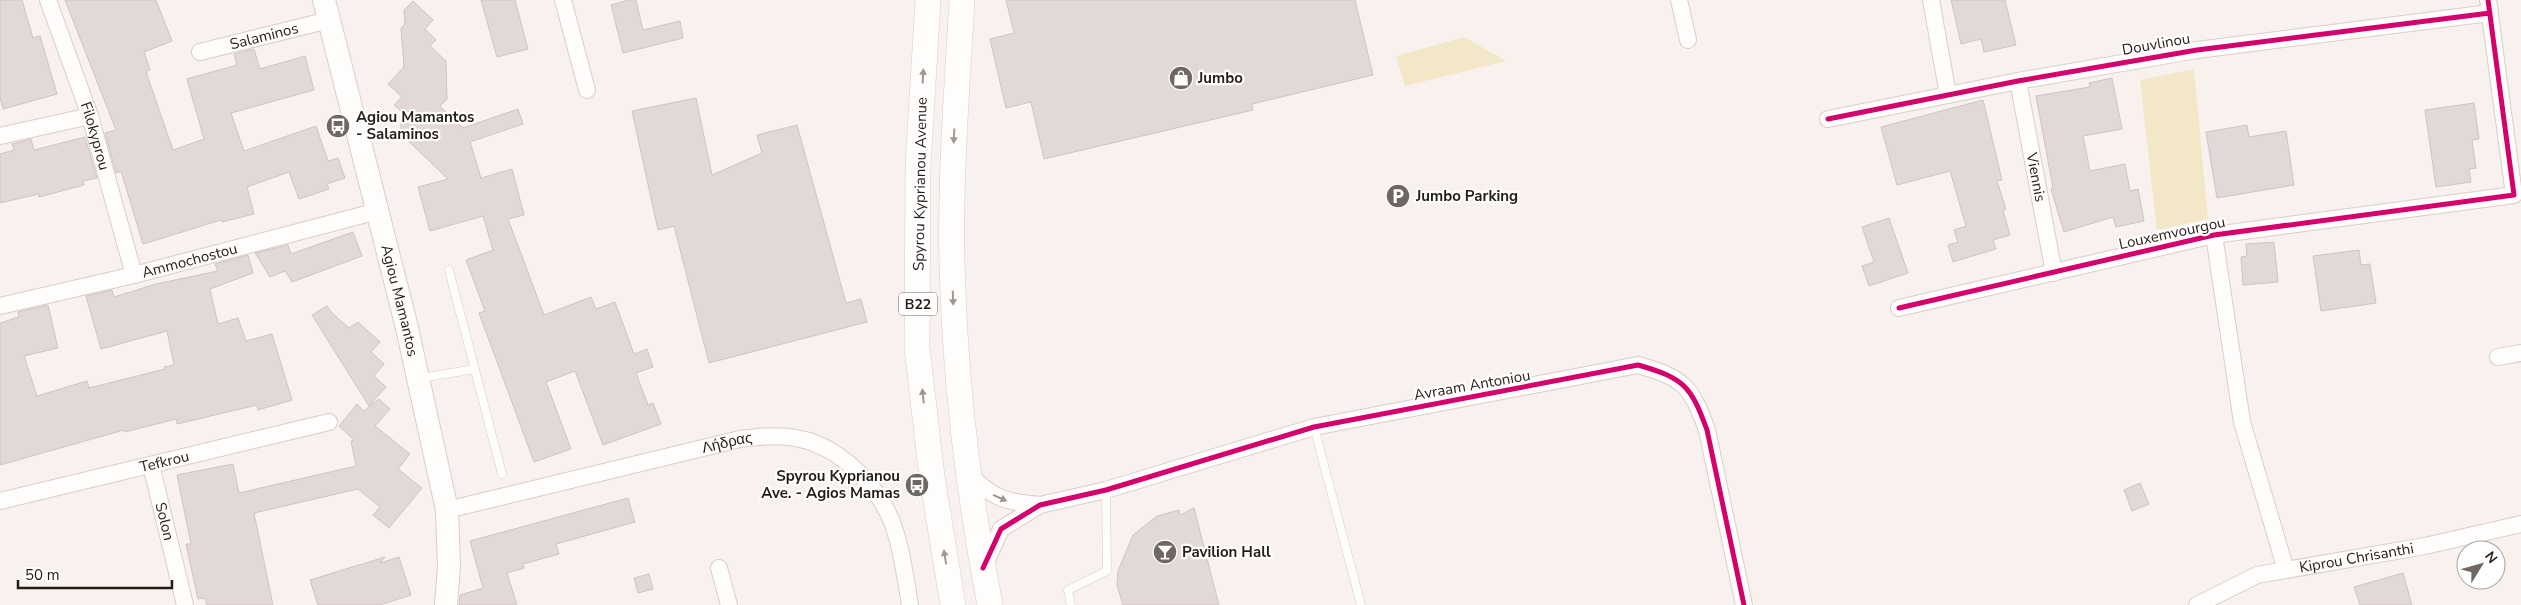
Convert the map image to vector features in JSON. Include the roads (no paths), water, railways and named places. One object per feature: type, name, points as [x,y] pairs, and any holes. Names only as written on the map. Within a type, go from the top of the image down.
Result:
[{"type":"main road","name":"Spyrou Kyprianou Avenue","points":[[928,0],[918,165],[918,348],[932,477],[953,605]]},
{"type":"main road","name":"B22","points":[[962,0],[952,174],[952,262],[955,336],[968,472],[990,605]]},
{"type":"street","name":"Filokyprou","points":[[48,0],[90,116],[134,274]]},
{"type":"street","points":[[563,0],[587,90]]},
{"type":"street","points":[[1679,0],[1688,40]]},
{"type":"street","points":[[1931,0],[1948,95]]},
{"type":"street","name":"Douvlinou","points":[[1828,119],[2018,81],[2196,50],[2489,6]]},
{"type":"street","name":"Louxemvourgou","points":[[1899,308],[2214,235],[2514,195],[2489,6]]},
{"type":"street","name":"Salaminos","points":[[200,52],[327,10]]},
{"type":"street","name":"Agiou Mamantos","points":[[327,10],[378,210],[448,510],[449,566],[446,605]]},
{"type":"street","name":"Viennis","points":[[2018,81],[2054,273]]},
{"type":"street","points":[[0,136],[90,116]]},
{"type":"street","name":"Ammochostou","points":[[0,306],[134,274],[378,210]]},
{"type":"street","points":[[2214,235],[2242,422],[2286,570]]},
{"type":"street","points":[[2498,357],[2521,353]]},
{"type":"street","name":"Avraam Antoniou","points":[[1040,505],[1106,490],[1314,427],[1638,365],[1666,373],[1690,391],[1707,430],[1744,605]]},
{"type":"street","name":"Tefkrou","points":[[0,501],[329,422]]},
{"type":"street","name":"Λήδρας","points":[[448,510],[740,439],[770,436],[791,437],[820,446],[841,458],[862,476],[880,498],[896,533],[910,605]]},
{"type":"street","name":"Solon","points":[[152,465],[184,605]]},
{"type":"street","points":[[968,472],[984,490],[998,498],[1010,502],[1040,505]]},
{"type":"street","points":[[983,568],[994,541],[1002,530],[1040,505]]},
{"type":"street","name":"Kiprou Chrisanthi","points":[[2197,605],[2257,575],[2425,546],[2521,524]]},
{"type":"street","points":[[719,568],[729,605]]},
{"type":"lane","points":[[450,270],[502,474]]},
{"type":"lane","points":[[418,378],[475,369]]},
{"type":"lane","points":[[1314,427],[1361,605]]},
{"type":"lane","points":[[1071,605],[1068,590],[1107,571],[1106,490]]},
{"type":"place","name":"Jumbo","points":[[1181,78]]},
{"type":"place","name":"Agiou Mamantos - Salaminos","points":[[338,126]]},
{"type":"place","name":"Jumbo Parking","points":[[1398,196]]},
{"type":"place","name":"Spyrou Kyprianou Ave. - Agios Mamas","points":[[917,485]]},
{"type":"place","name":"Pavilion Hall","points":[[1165,552]]}]
